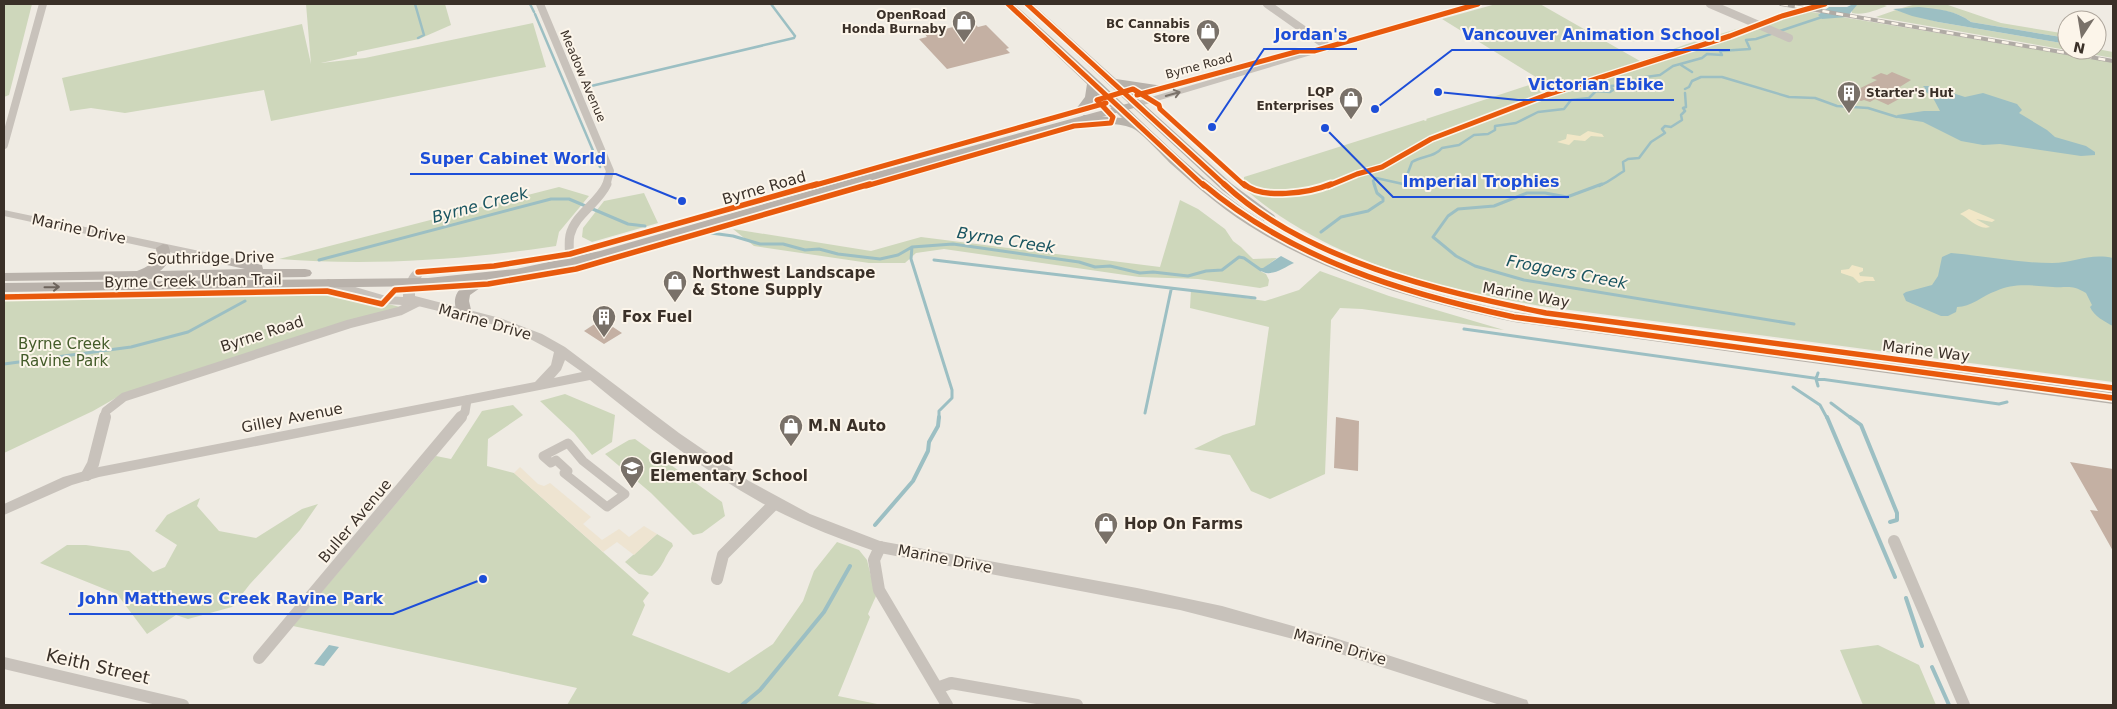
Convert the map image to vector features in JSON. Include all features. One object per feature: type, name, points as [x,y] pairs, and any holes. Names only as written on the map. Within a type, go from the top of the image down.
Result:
[{"type":"main road","name":"Marine Way","points":[[1008,4],[1137,125],[1235,210],[1324,259],[1388,284],[1424,296],[1486,312],[1576,327],[2113,398]]},
{"type":"main road","name":"Marine Way","points":[[1027,4],[1249,205],[1310,242],[1352,260],[1423,285],[1466,297],[1546,313],[2113,388]]},
{"type":"main road","points":[[1093,82],[1091,98],[1083,114],[1137,125]]},
{"type":"main road","points":[[1111,82],[1159,89]]},
{"type":"main road","name":"Byrne Road","points":[[415,277],[488,278],[570,259],[847,178],[1133,101]]},
{"type":"main road","points":[[139,275],[152,269],[162,261],[164,256],[162,248]]},
{"type":"main road","points":[[214,258],[255,267],[270,273]]},
{"type":"main road","name":"Byrne Road","points":[[415,277],[570,259]]},
{"type":"main road","name":"Southridge Drive","points":[[4,277],[270,273],[415,277]]},
{"type":"main road","name":"Southridge Drive","points":[[4,288],[328,283],[415,277]]},
{"type":"main road","points":[[465,314],[460,303],[462,294],[468,288],[488,278]]},
{"type":"street","points":[[4,145],[44,4]]},
{"type":"street","name":"Meadow Avenue","points":[[540,4],[610,171],[609,182],[571,232],[568,247],[570,259]]},
{"type":"street","points":[[1267,4],[1328,47]]},
{"type":"street","name":"Byrne Road","points":[[1133,101],[1294,59],[1314,51],[1478,4]]},
{"type":"street","points":[[1710,4],[1790,38]]},
{"type":"street","name":"Byrne Road","points":[[1133,101],[1159,89],[1299,51],[1314,51]]},
{"type":"street","name":"Marine Drive","points":[[4,213],[214,258]]},
{"type":"street","name":"Marine Drive","points":[[415,277],[408,292],[409,298],[521,330],[561,350],[591,375],[739,482],[775,503],[810,520],[880,547],[1142,596],[1221,613],[1400,665],[1521,705]]},
{"type":"street","name":"Marine Drive","points":[[328,283],[386,300],[418,302]]},
{"type":"street","name":"Byrne Road","points":[[87,475],[92,464],[106,411],[118,400],[152,386],[339,327],[400,312],[418,302]]},
{"type":"street","points":[[538,387],[557,368],[561,350]]},
{"type":"street","name":"Gilley Avenue","points":[[4,510],[48,489],[87,475],[591,375]]},
{"type":"street","name":"Buller Avenue","points":[[259,658],[465,412],[467,400]]},
{"type":"street","points":[[568,443],[584,461],[625,494],[607,507],[564,473],[568,471],[556,460],[551,463],[543,456],[568,443]]},
{"type":"street","points":[[717,579],[723,555],[775,503]]},
{"type":"street","points":[[1894,541],[1964,705]]},
{"type":"street","points":[[880,547],[874,560],[879,590],[947,705]]},
{"type":"street","name":"Keith Street","points":[[4,663],[183,705]]},
{"type":"street","points":[[937,688],[951,683],[1077,705]]},
{"type":"green space","points":[[32,4],[9,95],[4,97],[4,5]]},
{"type":"green space","points":[[306,4],[445,4],[451,25],[419,39],[357,52],[357,55],[321,63],[365,58],[533,23],[546,67],[271,121],[264,90],[125,113],[91,108],[70,111],[62,78],[302,24],[311,64]]},
{"type":"green space","points":[[1496,4],[1540,4],[1640,61],[1687,44],[1800,10],[2057,53],[2057,60],[2101,60],[2113,62],[2113,382],[1555,308],[1471,292],[1428,282],[1346,252],[1308,233],[1271,210],[1238,183],[1244,181],[1244,177],[1425,121],[1426,119],[1538,82],[1539,84],[1544,82],[1442,19]]},
{"type":"green space","points":[[1856,4],[1881,4],[1887,6],[1874,11],[1856,14],[1852,13],[1852,8]]},
{"type":"green space","points":[[1916,4],[1945,4],[2001,23],[2057,32],[2057,36],[1971,22],[1964,17],[1947,11],[1902,8]]},
{"type":"green space","points":[[1896,10],[1938,22],[2057,42],[2057,48],[1876,17]]},
{"type":"green space","points":[[2107,51],[2113,52],[2113,58],[2107,57]]},
{"type":"green space","points":[[559,187],[589,196],[559,232],[556,246],[487,255],[383,262],[279,259]]},
{"type":"green space","points":[[644,193],[658,223],[592,242],[582,237],[583,228],[604,201]]},
{"type":"green space","points":[[1180,200],[1198,209],[1225,229],[1233,241],[1253,259],[1277,258],[1260,271],[1266,274],[1269,280],[1268,286],[1260,288],[1198,279],[1139,277],[944,249],[916,253],[905,263],[869,263],[754,246],[733,229],[871,251],[921,237],[1160,267]]},
{"type":"green space","points":[[1320,271],[1389,296],[1504,330],[1362,309],[1340,308],[1331,320],[1325,474],[1270,499],[1251,491],[1230,455],[1194,449],[1223,435],[1255,425],[1269,327],[1190,308],[1191,290],[1265,301],[1299,290]]},
{"type":"green space","name":"Byrne Creek Ravine Park","points":[[326,288],[400,307],[121,395],[93,411],[4,453],[4,293]]},
{"type":"green space","points":[[565,394],[615,415],[612,442],[592,455],[574,433],[540,401]]},
{"type":"green space","points":[[513,405],[523,415],[488,439],[487,466],[514,473],[649,593],[643,601],[645,605],[632,635],[729,673],[773,644],[803,601],[814,571],[837,542],[859,550],[867,560],[876,596],[868,614],[870,617],[838,696],[882,705],[567,705],[577,688],[293,626],[436,456],[451,459],[482,411]]},
{"type":"green space","points":[[635,439],[722,502],[725,516],[702,533],[693,535],[651,493],[605,454],[629,440]]},
{"type":"green space","points":[[200,498],[197,506],[219,531],[256,538],[302,509],[318,504],[300,530],[250,584],[232,607],[188,619],[176,615],[147,634],[117,594],[40,563],[67,545],[86,545],[129,551],[153,572],[165,567],[177,545],[155,531],[167,515]]},
{"type":"green space","points":[[657,534],[672,543],[673,546],[652,576],[639,574],[625,562]]},
{"type":"green space","points":[[1878,645],[1919,665],[1936,705],[1863,705],[1840,650]]},
{"type":"sand","points":[[1588,131],[1602,134],[1604,137],[1591,136],[1585,141],[1574,140],[1569,145],[1557,142],[1566,139],[1567,134],[1580,136]]},
{"type":"sand","points":[[1969,209],[1995,220],[1992,222],[1976,219],[1990,227],[1978,226],[1960,214]]},
{"type":"sand","points":[[1852,265],[1863,268],[1863,271],[1859,273],[1860,276],[1873,277],[1875,281],[1859,283],[1853,277],[1841,273],[1841,270],[1849,269]]},
{"type":"shaded area","points":[[520,467],[538,484],[544,486],[550,483],[591,517],[583,524],[602,540],[619,529],[629,537],[644,526],[657,534],[634,555],[617,542],[603,552],[514,473]]},
{"type":"water","points":[[1853,4],[1857,5],[1847,17],[1822,19],[1818,15],[1829,7],[1847,7]]},
{"type":"water","points":[[1919,7],[1939,9],[1959,15],[1971,22],[2057,36],[2057,42],[1938,22],[1893,9]]},
{"type":"water","points":[[1923,86],[1931,86],[1965,97],[1983,93],[2017,104],[2022,110],[2019,113],[2055,137],[2086,146],[2095,152],[2095,155],[2081,156],[2000,144],[1983,145],[1961,141],[1923,122],[1898,118],[1897,115],[1940,111],[1932,96],[1923,90],[1925,88]]},
{"type":"water","points":[[1951,253],[2039,263],[2060,263],[2089,257],[2113,258],[2113,326],[2103,321],[2094,313],[2086,293],[2073,287],[2010,286],[1962,307],[1957,307],[1956,312],[1948,316],[1941,316],[1906,301],[1903,294],[1906,292],[1932,285],[1938,276],[1942,257]]},
{"type":"water","points":[[1281,256],[1294,263],[1271,273],[1266,273],[1258,268],[1263,268]]},
{"type":"water","points":[[329,645],[339,647],[324,666],[314,664]]},
{"type":"building","name":"OpenRoad Honda Burnaby","points":[[973,22],[978,27],[986,25],[1009,48],[1006,49],[1010,53],[947,69],[919,39],[927,37],[925,34]]},
{"type":"building","points":[[1892,72],[1911,80],[1898,88],[1910,93],[1888,105],[1875,99],[1870,102],[1861,101],[1846,95],[1877,80],[1871,78],[1881,73],[1887,75]]},
{"type":"building","name":"Fox Fuel","points":[[596,323],[608,330],[613,327],[622,333],[604,344],[584,331]]},
{"type":"building","points":[[1336,417],[1359,421],[1358,471],[1334,468]]},
{"type":"building","points":[[2070,462],[2113,469],[2113,551],[2090,510],[2098,511]]},
{"type":"waterway","points":[[415,4],[424,35],[418,38]]},
{"type":"waterway","points":[[530,4],[534,12]]},
{"type":"waterway","points":[[587,87],[794,38],[795,36],[771,4]]},
{"type":"waterway","points":[[535,14],[600,167]]},
{"type":"waterway","name":"Byrne Creek","points":[[1375,186],[1373,181],[1376,178],[1403,184],[1408,182],[1406,178],[1412,162],[1436,153],[1442,148],[1459,145],[1474,135],[1488,134],[1495,130],[1495,126],[1516,123],[1538,112],[1564,109],[1571,100],[1589,98],[1596,91],[1610,92],[1613,90],[1610,86],[1625,85],[1639,78],[1660,75],[1673,66],[1702,58],[1707,54],[1722,55],[1720,51],[1750,49],[1746,40],[1756,39],[1822,17]]},
{"type":"waterway","name":"Froggers Creek","points":[[1681,65],[1692,72]]},
{"type":"waterway","points":[[1685,89],[1689,87],[1692,81],[1701,77],[1722,77],[1789,97],[1815,98],[1837,106],[1868,108],[1897,117]]},
{"type":"waterway","name":"Froggers Creek","points":[[1599,186],[1624,171],[1623,162],[1628,159],[1639,158],[1651,142],[1665,133],[1662,129],[1665,126],[1671,127],[1682,120],[1681,115],[1685,111],[1683,108],[1686,107],[1685,93]]},
{"type":"waterway","name":"Byrne Creek","points":[[1321,232],[1341,217],[1368,211],[1383,201],[1383,198],[1377,193],[1374,184]]},
{"type":"waterway","name":"Froggers Creek","points":[[1602,184],[1567,197],[1545,193],[1527,193],[1494,206],[1458,209],[1448,216],[1433,237],[1456,256],[1475,266],[1524,280],[1794,324]]},
{"type":"waterway","name":"Byrne Creek","points":[[319,260],[551,199],[569,199],[628,224],[645,226]]},
{"type":"waterway","name":"Byrne Creek","points":[[711,233],[733,236],[760,244],[783,244],[805,250],[819,249],[838,254],[880,259],[898,255],[912,247]]},
{"type":"waterway","name":"Byrne Creek","points":[[912,247],[953,244],[1079,262],[1095,267],[1110,266],[1140,273],[1153,272],[1188,276],[1206,271],[1222,270],[1239,257],[1244,258],[1261,270]]},
{"type":"waterway","points":[[912,247],[911,259],[952,390],[952,398],[939,411],[939,417]]},
{"type":"waterway","points":[[934,260],[1255,298]]},
{"type":"waterway","points":[[1145,413],[1171,290]]},
{"type":"waterway","name":"Byrne Creek","points":[[4,364],[131,347],[188,332],[245,301]]},
{"type":"waterway","points":[[1464,329],[1816,378]]},
{"type":"waterway","name":"Froggers Creek","points":[[1816,378],[1818,373]]},
{"type":"waterway","name":"Froggers Creek","points":[[1816,378],[1999,404],[2007,402]]},
{"type":"waterway","points":[[1816,378],[1818,386]]},
{"type":"waterway","points":[[1793,387],[1820,405],[1827,418]]},
{"type":"waterway","points":[[1831,403],[1851,418]]},
{"type":"waterway","points":[[875,525],[913,481],[928,451],[929,442],[938,426],[939,417]]},
{"type":"waterway","points":[[1827,417],[1895,577]]},
{"type":"waterway","points":[[1850,417],[1861,425],[1897,513],[1897,520],[1890,522]]},
{"type":"waterway","points":[[742,705],[760,690],[824,612],[850,566]]},
{"type":"waterway","points":[[1906,598],[1922,646]]},
{"type":"waterway","points":[[1932,667],[1949,705]]},
{"type":"railway","points":[[1781,4],[2113,61]]},
{"type":"cycle path","points":[[1008,4],[1154,141],[1234,209],[1299,248],[1368,277],[1441,300],[1514,317],[2113,398]]},
{"type":"cycle path","points":[[1027,4],[1249,205],[1310,242],[1423,285],[1466,297],[1546,313],[2113,388]]},
{"type":"cycle path","points":[[1137,95],[1299,51],[1314,51],[1478,4]]},
{"type":"cycle path","name":"Byrne Creek Urban Trail","points":[[4,297],[327,291],[382,304],[395,290],[466,287],[532,278],[576,269],[1074,126],[1111,123],[1113,117],[1097,100],[1133,89],[1159,105],[1160,109],[1251,191],[1304,192],[1325,187],[1357,174],[1382,167],[1431,139],[1546,95],[1730,36],[1782,16],[1825,4]]},
{"type":"cycle path","points":[[418,272],[494,266],[570,254],[1106,103]]},
{"type":"place","name":"OpenRoad Honda Burnaby","points":[[964,43]]},
{"type":"place","name":"BC Cannabis Store","points":[[1208,52]]},
{"type":"place","name":"Victorian Ebike","points":[[1438,92]]},
{"type":"place","name":"Vancouver Animation School","points":[[1375,109]]},
{"type":"place","name":"Starter's Hut","points":[[1849,114]]},
{"type":"place","name":"LQP Enterprises","points":[[1351,120]]},
{"type":"place","name":"Jordan's","points":[[1212,127]]},
{"type":"place","name":"Imperial Trophies","points":[[1325,128]]},
{"type":"place","name":"Super Cabinet World","points":[[682,201]]},
{"type":"place","name":"Northwest Landscape & Stone Supply","points":[[675,303]]},
{"type":"place","name":"Fox Fuel","points":[[604,338]]},
{"type":"place","name":"M.N Auto","points":[[791,447]]},
{"type":"place","name":"Glenwood Elementary School","points":[[632,489]]},
{"type":"place","name":"Hop On Farms","points":[[1106,545]]},
{"type":"place","name":"John Matthews Creek Ravine Park","points":[[483,579]]}]
